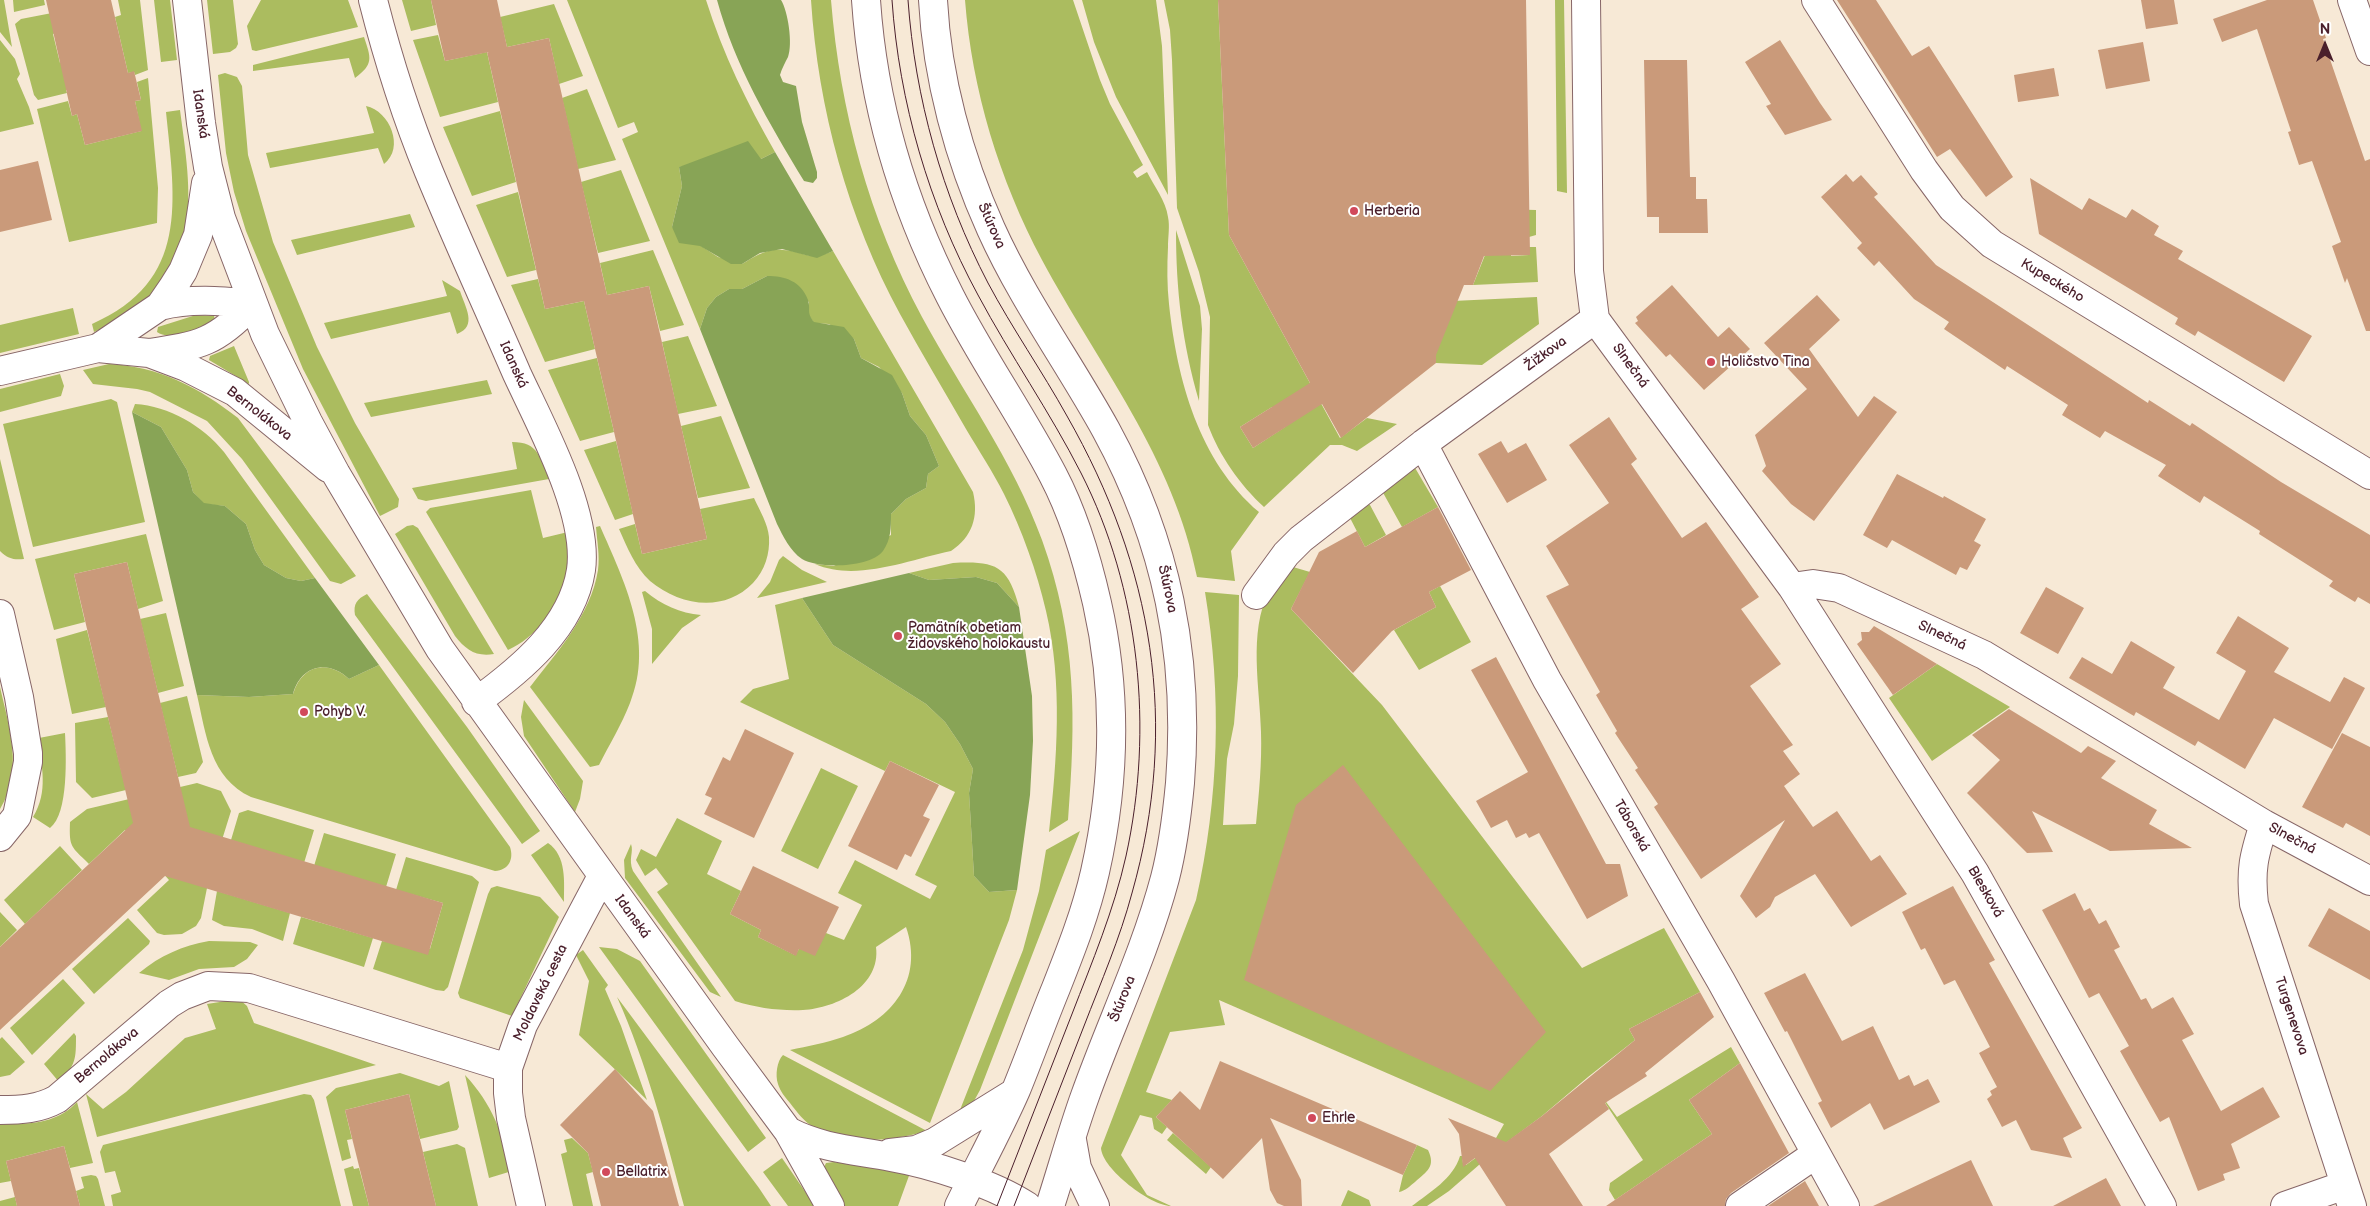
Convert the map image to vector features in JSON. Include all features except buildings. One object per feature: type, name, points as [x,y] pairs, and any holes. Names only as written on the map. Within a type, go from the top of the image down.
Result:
[{"type":"street","name":"Idanská","points":[[188,0],[201,123],[208,167],[221,218],[252,304],[291,388],[336,474],[434,641],[476,702],[788,1131],[830,1206]]},
{"type":"street","name":"Idanská","points":[[373,0],[397,85],[429,171],[564,480],[580,535],[581,570],[572,601],[563,617],[515,674],[476,702]]},
{"type":"street","points":[[866,0],[874,70],[884,121],[913,213],[950,297],[1034,441],[1069,510],[1091,577],[1108,662],[1112,744],[1109,787],[1096,871],[1073,944],[1015,1092],[960,1206]]},
{"type":"street","name":"Štúrova","points":[[933,0],[938,48],[946,90],[959,142],[971,179],[992,230],[1016,278],[1097,415],[1125,467],[1146,516],[1160,556],[1176,633],[1182,684],[1183,731],[1173,841],[1163,884],[1141,952],[1085,1096],[1050,1206]]},
{"type":"street","points":[[1586,0],[1589,271],[1595,319]]},
{"type":"street","name":"Kupeckého","points":[[1816,0],[1924,170],[1952,208],[1992,244],[2370,475]]},
{"type":"street","points":[[2352,0],[2370,51]]},
{"type":"street","name":"Bernolákova","points":[[160,306],[182,271],[198,236],[204,208],[208,167]]},
{"type":"street","name":"Bernolákova","points":[[98,348],[160,306],[178,301],[252,304]]},
{"type":"street","name":"Bernolákova","points":[[149,354],[176,349],[214,338],[232,326],[252,304]]},
{"type":"street","name":"Žižkova","points":[[1256,596],[1286,554],[1301,539],[1423,444],[1595,319]]},
{"type":"street","name":"Slnečná","points":[[1595,319],[1792,587],[1812,584],[1839,588],[1984,655],[2264,824],[2370,881]]},
{"type":"street","name":"Bernolákova","points":[[0,371],[98,348],[149,354],[199,372],[235,392],[336,474]]},
{"type":"street","name":"Táborská","points":[[1423,444],[1547,680],[1721,981],[1845,1206]]},
{"type":"street","name":"Blesková","points":[[1792,587],[1975,873],[2162,1206]]},
{"type":"street","points":[[0,614],[26,733],[28,762],[17,816],[0,837]]},
{"type":"street","name":"Turgenevova","points":[[2264,824],[2252,861],[2254,904],[2348,1196]]},
{"type":"street","name":"Moldavská cesta","points":[[531,1206],[511,1118],[508,1068],[523,1026],[602,876]]},
{"type":"street","name":"Bernolákova","points":[[0,1110],[23,1110],[47,1104],[57,1099],[169,1004],[195,990],[208,986],[249,988],[508,1068]]},
{"type":"street","name":"Idanská","points":[[879,1155],[916,1150],[936,1142],[1015,1092]]},
{"type":"street","name":"Idanská","points":[[788,1131],[809,1141],[831,1148],[879,1155],[927,1166],[972,1181],[1017,1199],[1028,1206]]},
{"type":"street","points":[[1072,1137],[1077,1168],[1095,1206]]},
{"type":"street","points":[[1740,1206],[1816,1154]]},
{"type":"street","points":[[2285,1206],[2348,1196]]},
{"type":"green space","points":[[0,0],[4,0],[12,47],[0,32]]},
{"type":"green space","points":[[13,0],[44,0],[45,5],[14,12]]},
{"type":"green space","points":[[118,0],[140,0],[148,70],[135,75],[134,72],[128,73],[115,17],[121,15]]},
{"type":"green space","points":[[154,0],[170,0],[177,60],[161,62]]},
{"type":"green space","points":[[207,0],[233,0],[238,44],[230,52],[213,54]]},
{"type":"green space","points":[[261,0],[348,0],[358,27],[256,51],[252,50],[247,26]]},
{"type":"green space","points":[[402,0],[431,0],[436,25],[411,31]]},
{"type":"green space","points":[[567,0],[706,0],[736,78],[775,152],[761,159],[679,167],[682,186],[672,227],[718,257],[742,264],[766,251],[772,250],[791,251],[812,256],[833,251],[973,492],[975,510],[972,526],[964,539],[951,551],[882,568],[865,570],[831,569],[815,564],[834,566],[891,535],[891,514],[906,499],[926,488],[928,474],[939,466],[926,435],[910,416],[902,393],[879,367],[861,358],[854,339],[829,324],[814,323],[808,314],[809,302],[767,276],[742,289],[729,289],[716,297],[707,308],[700,329],[622,139],[638,132],[634,122],[618,128]]},
{"type":"green space","points":[[717,0],[781,0],[784,5],[788,19],[790,44],[788,57],[780,75],[783,82],[796,86],[802,122],[817,172],[817,178],[813,183],[804,181],[754,94],[733,48]]},
{"type":"green space","points":[[811,0],[831,0],[842,82],[860,163],[872,202],[903,280],[937,345],[1017,482],[1042,540],[1053,576],[1068,645],[1073,713],[1068,820],[1049,832],[1056,749],[1057,694],[1051,638],[1038,581],[1023,537],[1004,494],[900,314],[865,240],[839,162],[829,122],[821,82]]},
{"type":"green space","points":[[965,0],[1073,0],[1110,104],[1143,165],[1133,172],[1137,178],[1147,172],[1167,211],[1169,224],[1167,261],[1169,304],[1178,361],[1194,417],[1206,444],[1221,469],[1238,492],[1259,512],[1231,551],[1235,581],[1197,577],[1186,533],[1171,492],[1153,452],[1110,375],[1064,299],[1027,229],[1001,166],[981,100],[974,67]]},
{"type":"green space","points":[[1082,0],[1156,0],[1162,46],[1168,195],[1116,97],[1094,42]]},
{"type":"green space","points":[[1164,0],[1218,0],[1229,235],[1340,438],[1367,418],[1397,424],[1357,451],[1342,445],[1330,445],[1264,507],[1231,469],[1208,425],[1210,317],[1199,272],[1177,208],[1170,30]],"holes":[[[1272,407],[1285,427],[1253,448],[1240,427]]]},
{"type":"green space","points":[[1555,0],[1564,0],[1567,193],[1557,191]]},
{"type":"green space","points":[[554,4],[583,76],[559,84],[549,38],[507,47],[500,17]]},
{"type":"green space","points":[[52,13],[58,32],[53,34],[60,63],[66,62],[72,89],[66,90],[67,93],[38,100],[34,95],[15,24],[21,19]]},
{"type":"green space","points":[[438,35],[445,61],[487,52],[498,102],[440,117],[413,40]]},
{"type":"green space","points":[[364,37],[369,60],[365,69],[355,78],[349,58],[253,71],[253,65]]},
{"type":"green space","points":[[0,40],[15,59],[20,74],[17,79],[34,124],[0,132]]},
{"type":"green space","points":[[225,73],[237,77],[242,86],[248,155],[273,242],[317,347],[355,423],[399,499],[398,507],[380,516],[303,369],[246,231],[234,192],[226,153],[218,75]]},
{"type":"green space","points":[[148,78],[158,188],[157,223],[69,242],[37,109],[68,101],[72,116],[77,114],[85,145],[141,131],[135,101],[141,100],[137,82]]},
{"type":"green space","points":[[587,89],[616,160],[578,169],[562,98]]},
{"type":"green space","points":[[366,106],[375,109],[382,115],[392,131],[393,149],[390,157],[384,164],[378,148],[270,168],[266,153],[374,133]]},
{"type":"green space","points":[[180,110],[188,187],[187,217],[181,244],[165,276],[149,296],[130,313],[94,332],[92,324],[124,306],[146,285],[161,261],[169,235],[172,207],[172,177],[166,112]]},
{"type":"green space","points":[[500,111],[516,182],[472,196],[443,127]]},
{"type":"green space","points":[[748,141],[761,159],[775,152],[833,251],[817,258],[782,249],[760,253],[742,264],[731,264],[700,246],[679,243],[672,227],[682,186],[679,167]]},
{"type":"green space","points":[[621,170],[650,241],[598,253],[581,182]]},
{"type":"green space","points":[[518,192],[536,270],[507,277],[476,205]]},
{"type":"green space","points":[[1497,209],[1536,210],[1536,235],[1529,237],[1510,228],[1511,256],[1529,255],[1529,247],[1536,247],[1538,282],[1473,285],[1491,240]]},
{"type":"green space","points":[[410,214],[415,227],[297,255],[291,240]]},
{"type":"green space","points":[[1176,230],[1200,306],[1202,329],[1199,401],[1188,358],[1181,316],[1177,274]]},
{"type":"green space","points":[[653,250],[684,325],[660,331],[649,286],[607,295],[600,263]]},
{"type":"green space","points":[[767,276],[780,277],[797,284],[808,300],[809,313],[814,322],[844,327],[854,339],[861,358],[892,375],[902,393],[910,416],[926,435],[939,466],[928,474],[926,488],[906,499],[891,514],[890,533],[886,547],[876,557],[867,561],[844,565],[820,564],[802,559],[790,548],[777,524],[700,329],[707,308],[716,297],[729,289],[742,289]]},
{"type":"green space","points":[[538,279],[545,309],[584,301],[595,349],[545,362],[511,285]]},
{"type":"green space","points":[[442,280],[460,291],[468,316],[467,326],[463,331],[457,334],[450,312],[331,339],[324,323],[447,296]]},
{"type":"green space","points":[[1537,297],[1539,324],[1482,365],[1436,363],[1436,353],[1453,301]]},
{"type":"green space","points":[[73,308],[79,334],[0,353],[0,325]]},
{"type":"green space","points":[[196,315],[214,316],[215,320],[195,330],[178,334],[163,335],[157,332],[158,327]]},
{"type":"green space","points":[[688,336],[717,406],[678,414],[662,342]]},
{"type":"green space","points":[[234,346],[249,384],[209,360],[210,356]]},
{"type":"green space","points":[[597,358],[614,432],[580,441],[548,370]]},
{"type":"green space","points":[[109,364],[144,369],[178,381],[209,397],[238,418],[356,576],[341,584],[330,581],[242,459],[207,421],[150,392],[93,384],[83,370]]},
{"type":"green space","points":[[60,374],[64,386],[61,396],[0,412],[0,389]]},
{"type":"green space","points":[[487,380],[492,394],[371,417],[364,403]]},
{"type":"green space","points":[[111,399],[117,402],[145,522],[33,547],[3,424]]},
{"type":"green space","points":[[135,404],[173,413],[196,426],[216,443],[315,578],[301,581],[286,578],[264,565],[255,550],[246,524],[225,506],[204,504],[193,492],[187,470],[161,427],[132,412]]},
{"type":"green space","points":[[132,412],[161,427],[187,470],[193,492],[204,503],[225,506],[246,524],[255,550],[264,565],[286,578],[301,581],[315,578],[379,665],[349,679],[333,669],[316,668],[302,677],[293,694],[249,697],[197,695]]},
{"type":"green space","points":[[721,416],[750,488],[698,498],[681,426]]},
{"type":"green space","points":[[616,441],[633,514],[615,520],[584,450]]},
{"type":"green space","points":[[512,442],[528,445],[533,448],[540,458],[549,479],[426,501],[418,499],[412,488],[517,469]]},
{"type":"green space","points":[[0,459],[24,559],[11,558],[0,551]]},
{"type":"green space","points":[[1411,461],[1438,507],[1402,527],[1381,489]]},
{"type":"green space","points":[[531,490],[543,538],[568,532],[570,550],[569,570],[562,592],[550,613],[536,631],[508,650],[426,512],[430,508]]},
{"type":"green space","points":[[754,498],[767,527],[769,537],[769,550],[766,562],[761,573],[753,583],[741,593],[729,599],[716,602],[688,601],[675,596],[650,581],[628,550],[619,529],[635,524],[642,554],[707,539],[700,509]]},
{"type":"green space","points":[[1365,501],[1370,505],[1386,535],[1365,547],[1348,514]]},
{"type":"green space","points":[[413,525],[418,528],[494,654],[488,655],[472,651],[455,636],[395,534],[407,526]]},
{"type":"green space","points":[[600,526],[627,590],[638,635],[639,657],[637,680],[627,711],[599,765],[590,767],[530,687],[572,632],[588,602],[598,570],[599,554],[596,527]]},
{"type":"green space","points":[[146,534],[163,601],[138,609],[127,562],[74,574],[85,622],[54,630],[35,559]]},
{"type":"green space","points":[[783,556],[802,570],[827,582],[757,598],[770,582],[779,560]]},
{"type":"green space","points":[[953,563],[979,563],[998,568],[1010,582],[1019,607],[997,583],[976,577],[929,580],[909,573]]},
{"type":"green space","points":[[1293,567],[1310,572],[1291,609],[1382,705],[1582,968],[1664,928],[1700,992],[1629,1029],[1635,1040],[1542,1116],[1495,1151],[1449,1191],[1427,1206],[1412,1206],[1452,1172],[1460,1156],[1462,1156],[1463,1163],[1466,1165],[1497,1142],[1496,1138],[1504,1124],[1219,1000],[1225,1025],[1170,1032],[1146,1092],[1172,1100],[1156,1117],[1167,1127],[1162,1134],[1154,1129],[1152,1118],[1140,1115],[1121,1155],[1147,1195],[1171,1206],[1152,1200],[1118,1176],[1103,1157],[1101,1148],[1196,900],[1204,861],[1210,823],[1216,746],[1214,670],[1205,592],[1239,595],[1238,676],[1234,724],[1227,759],[1223,825],[1256,824],[1261,755],[1257,661],[1259,625],[1269,591]]},
{"type":"green space","points":[[909,573],[929,580],[976,577],[997,583],[1019,607],[1032,696],[1033,741],[1030,795],[1017,890],[989,892],[974,876],[969,793],[973,769],[960,744],[945,722],[926,704],[833,645],[802,598]]},
{"type":"green space","points":[[1440,586],[1471,642],[1419,670],[1394,630],[1436,607],[1429,592]]},
{"type":"green space","points":[[645,591],[672,608],[701,615],[682,628],[652,664],[652,629],[642,592]]},
{"type":"green space","points":[[367,594],[467,727],[540,831],[522,844],[355,615],[356,602]]},
{"type":"green space","points":[[802,598],[833,645],[926,704],[945,722],[960,744],[973,769],[969,793],[974,876],[989,892],[1017,890],[1009,920],[930,1123],[790,1050],[824,1043],[861,1030],[890,1008],[900,995],[907,980],[911,964],[911,946],[906,927],[876,947],[876,961],[864,984],[842,999],[829,1005],[803,1010],[752,1006],[735,1001],[657,892],[668,884],[656,868],[645,876],[636,860],[641,849],[656,857],[677,818],[722,841],[707,874],[741,891],[730,914],[761,930],[758,937],[795,955],[799,949],[826,933],[844,940],[862,905],[838,893],[855,860],[930,899],[937,886],[915,875],[955,792],[890,761],[885,771],[740,702],[753,689],[789,679],[775,605]]},
{"type":"green space","points":[[166,613],[184,686],[158,693],[140,619]]},
{"type":"green space","points":[[87,630],[106,707],[72,714],[56,639]]},
{"type":"green space","points":[[1937,664],[2010,707],[1932,761],[1889,698]]},
{"type":"green space","points":[[379,665],[510,847],[511,860],[504,869],[495,871],[251,797],[237,789],[218,767],[207,739],[197,695],[249,697],[293,694],[302,677],[316,668],[332,669],[349,679]]},
{"type":"green space","points":[[0,687],[10,733],[13,764],[7,794],[0,809]]},
{"type":"green space","points":[[187,696],[203,762],[196,773],[178,777],[160,703]]},
{"type":"green space","points":[[524,700],[583,781],[580,799],[575,812],[524,736],[521,717]]},
{"type":"green space","points":[[108,717],[126,790],[92,798],[76,782],[75,723]]},
{"type":"green space","points":[[65,733],[66,769],[61,810],[50,828],[33,817],[41,798],[43,779],[39,738]]},
{"type":"green space","points":[[821,768],[858,786],[818,869],[781,851]]},
{"type":"green space","points":[[197,783],[221,791],[231,811],[207,888],[201,918],[196,926],[182,934],[164,935],[157,933],[137,910],[169,880],[125,830],[89,864],[72,846],[70,822],[87,809]]},
{"type":"green space","points":[[248,810],[314,830],[304,863],[231,840],[239,813]]},
{"type":"green space","points":[[1080,831],[980,1090],[974,1101],[958,1115],[1023,950],[1039,891],[1046,850]]},
{"type":"green space","points":[[324,833],[396,854],[386,887],[314,866]]},
{"type":"green space","points":[[548,843],[559,855],[561,862],[564,878],[564,902],[531,855]]},
{"type":"green space","points":[[631,844],[633,871],[721,997],[710,992],[625,878],[624,860]]},
{"type":"green space","points":[[60,846],[82,870],[25,924],[4,900]]},
{"type":"green space","points":[[406,857],[472,876],[479,882],[448,987],[444,991],[373,969],[382,941],[430,949],[443,903],[396,890]]},
{"type":"green space","points":[[497,886],[540,897],[559,917],[512,1016],[460,998],[458,993],[488,894],[491,888]]},
{"type":"green space","points":[[217,891],[290,913],[283,941],[252,929],[224,926],[212,920]]},
{"type":"green space","points":[[0,912],[17,930],[0,947]]},
{"type":"green space","points":[[301,917],[373,938],[364,967],[293,944]]},
{"type":"green space","points":[[128,918],[150,941],[149,944],[94,994],[72,969]]},
{"type":"green space","points":[[209,941],[250,942],[258,945],[247,959],[234,967],[199,969],[169,980],[139,973],[155,961],[172,952]]},
{"type":"green space","points":[[599,947],[617,949],[640,961],[766,1138],[748,1152]]},
{"type":"green space","points":[[583,950],[608,985],[605,989],[621,1026],[647,1100],[579,1035],[589,981],[576,955]]},
{"type":"green space","points":[[63,979],[85,1003],[32,1055],[10,1028]]},
{"type":"green space","points":[[617,997],[771,1206],[684,1206],[646,1074]]},
{"type":"green space","points":[[239,999],[247,1006],[254,1023],[376,1065],[97,1137],[86,1094],[103,1109],[126,1092],[185,1038],[216,1029],[207,1004]]},
{"type":"green space","points":[[74,1033],[76,1044],[74,1061],[69,1071],[59,1082],[44,1064]]},
{"type":"green space","points":[[2,1037],[25,1062],[10,1075],[0,1077],[0,1039]]},
{"type":"green space","points":[[1731,1047],[1740,1063],[1689,1100],[1712,1134],[1615,1200],[1609,1190],[1610,1183],[1643,1160],[1588,1077],[1617,1117]]},
{"type":"green space","points":[[783,1055],[927,1131],[899,1137],[870,1140],[840,1137],[814,1127],[798,1113],[779,1087],[777,1068]]},
{"type":"green space","points":[[400,1073],[439,1086],[449,1081],[459,1127],[457,1130],[420,1139],[409,1094],[345,1110],[352,1139],[347,1140],[351,1158],[342,1161],[326,1097],[336,1088]]},
{"type":"green space","points":[[465,1075],[475,1086],[490,1109],[500,1132],[512,1171],[489,1178]]},
{"type":"green space","points":[[304,1094],[311,1095],[314,1100],[341,1206],[113,1206],[111,1195],[121,1192],[115,1171],[105,1173],[100,1152],[103,1145]]},
{"type":"green space","points":[[77,1102],[93,1163],[70,1168],[64,1146],[6,1161],[11,1181],[0,1183],[0,1123],[21,1124],[41,1122],[60,1115]]},
{"type":"green space","points":[[1173,1133],[1211,1167],[1206,1174],[1167,1140]]},
{"type":"green space","points":[[572,1138],[588,1153],[593,1172],[586,1174],[593,1206],[573,1206],[561,1154],[567,1152],[564,1140]]},
{"type":"green space","points":[[457,1144],[465,1148],[478,1206],[436,1206],[423,1152]]},
{"type":"green space","points":[[1417,1145],[1428,1150],[1431,1165],[1415,1182],[1399,1192],[1403,1175]]},
{"type":"green space","points":[[782,1158],[815,1206],[788,1206],[763,1172]]},
{"type":"green space","points":[[834,1162],[910,1173],[898,1206],[842,1206],[823,1169],[826,1163]]},
{"type":"green space","points":[[353,1166],[354,1169],[359,1168],[369,1206],[353,1206],[344,1169]]},
{"type":"green space","points":[[96,1176],[98,1179],[105,1206],[80,1206],[76,1191],[84,1188],[81,1177]]},
{"type":"green space","points":[[1348,1190],[1369,1200],[1371,1206],[1341,1206]]},
{"type":"green space","points":[[15,1197],[17,1206],[0,1206],[0,1201]]},
{"type":"tram line","points":[[892,0],[896,38],[909,114],[931,189],[945,225],[978,295],[1069,450],[1101,518],[1117,564],[1129,612],[1136,660],[1140,710],[1139,759],[1135,808],[1121,876],[1095,955],[997,1206]]},
{"type":"tram line","points":[[908,0],[917,73],[924,109],[944,181],[972,250],[988,283],[1067,416],[1096,473],[1120,530],[1138,589],[1150,648],[1155,708],[1154,768],[1147,830],[1132,893],[1110,960],[1014,1206]]},
{"type":"place","name":"Herberia","points":[[1354,211]]},
{"type":"place","name":"Holičstvo Tina","points":[[1711,362]]},
{"type":"place","name":"Pamätník obetiam židovského holokaustu","points":[[898,636]]},
{"type":"place","name":"Pohyb V.","points":[[304,712]]},
{"type":"place","name":"Ehrle","points":[[1312,1118]]},
{"type":"place","name":"Bellatrix","points":[[606,1172]]}]
